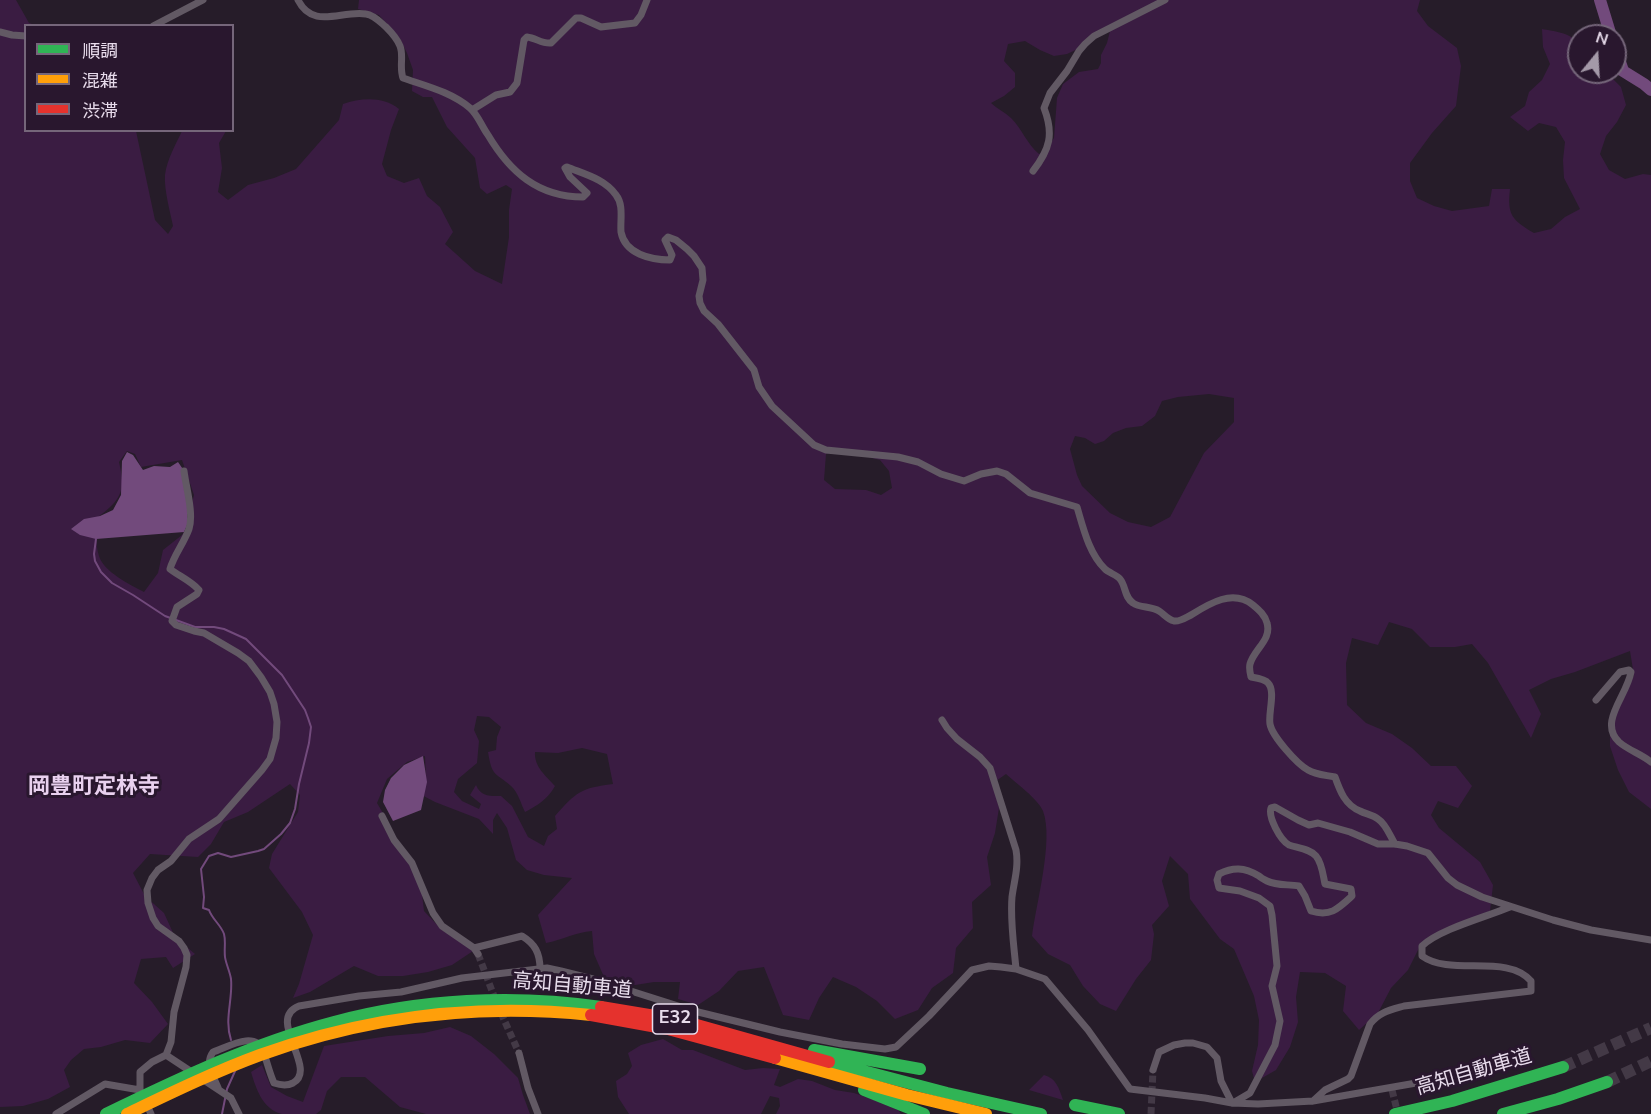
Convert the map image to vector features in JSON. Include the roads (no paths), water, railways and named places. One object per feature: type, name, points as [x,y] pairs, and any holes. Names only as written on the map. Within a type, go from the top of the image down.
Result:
[{"type":"highway","name":"高知自動車道","points":[[106,1114],[126,1110],[217,1062],[370,1014],[410,1006],[490,1000],[537,1000],[629,1010],[874,1086],[986,1114]]},
{"type":"highway","name":"高知自動車道","points":[[718,1036],[921,1087],[1041,1114]]},
{"type":"highway","points":[[718,1036],[921,1070]]},
{"type":"highway","points":[[718,1036],[735,1048],[846,1083],[924,1114]]},
{"type":"highway","name":"高知自動車道","points":[[1395,1114],[1452,1101],[1563,1067]]},
{"type":"highway","points":[[1503,1114],[1558,1099],[1606,1082]]},
{"type":"highway","points":[[1075,1105],[1119,1114]]},
{"type":"street","points":[[157,24],[203,0]]},
{"type":"street","points":[[298,0],[309,14],[321,18],[348,14],[372,16],[394,35],[400,45],[402,51],[400,70],[403,78],[443,92],[472,110],[488,137],[508,163],[524,179],[542,190],[583,197],[587,193],[570,177],[565,168],[567,167],[600,181],[610,188],[619,199],[624,242],[634,252],[659,260],[670,260],[672,255],[665,240],[668,237],[676,240],[694,256],[702,268],[703,280],[699,296],[704,311],[718,324],[754,370],[759,387],[772,406],[814,445],[826,450],[898,457],[918,462],[941,474],[964,482],[981,474],[997,471],[1006,474],[1029,493],[1077,507],[1088,543],[1104,568],[1120,578],[1126,594],[1135,605],[1158,610],[1167,618],[1176,621],[1185,619],[1228,597],[1247,600],[1254,605],[1267,621],[1268,630],[1250,664],[1251,677],[1266,681],[1270,685],[1272,693],[1270,723],[1273,733],[1299,764],[1308,771],[1335,777],[1340,793],[1346,801],[1356,810],[1382,822],[1395,844]]},
{"type":"street","points":[[472,110],[496,95],[510,92],[518,83],[524,40],[527,37],[544,44],[551,43],[576,18],[601,27],[635,23],[642,15],[647,0]]},
{"type":"street","points":[[1033,171],[1047,149],[1050,137],[1044,108],[1050,93],[1079,51],[1094,36],[1165,0]]},
{"type":"street","points":[[0,32],[24,36]]},
{"type":"street","points":[[151,1114],[140,1090],[140,1072],[152,1062],[166,1055],[171,1042],[174,1012],[187,956],[179,941],[158,926],[153,918],[147,890],[152,878],[159,870],[171,861],[189,839],[219,819],[262,770],[270,759],[276,738],[277,722],[270,692],[249,661],[204,633],[174,624],[173,618],[177,607],[197,594],[199,590],[170,569],[173,558],[190,526],[184,471]]},
{"type":"street","points":[[1596,700],[1620,672],[1629,670],[1631,672],[1624,694],[1612,714],[1612,731],[1618,741],[1651,762]]},
{"type":"street","points":[[942,720],[957,739],[981,757],[990,768],[1016,850],[1017,873],[1012,897],[1016,969]]},
{"type":"street","points":[[1232,1104],[1250,1093],[1275,1045],[1280,1021],[1272,986],[1276,966],[1270,906],[1259,898],[1240,891],[1219,888],[1217,880],[1219,874],[1236,868],[1247,870],[1265,881],[1299,886],[1311,911],[1319,914],[1338,909],[1352,896],[1351,889],[1325,884],[1321,866],[1312,852],[1286,843],[1271,819],[1269,812],[1271,808],[1275,807],[1309,825],[1318,823],[1350,832],[1378,844],[1407,846],[1428,853],[1448,878],[1457,885],[1510,907],[1591,930],[1651,940]]},
{"type":"street","points":[[382,816],[394,840],[412,863],[433,913],[442,926],[476,951],[522,936],[537,949],[540,969]]},
{"type":"street","points":[[1313,1101],[1325,1090],[1351,1076],[1370,1024],[1375,1017],[1387,1010],[1531,991],[1531,981],[1525,974],[1506,968],[1430,962],[1422,956],[1422,946],[1427,941],[1444,932],[1510,907]]},
{"type":"street","points":[[224,1093],[208,1064],[211,1055],[213,1052],[248,1040],[255,1041],[262,1048],[274,1083],[286,1085],[296,1081],[300,1067],[287,1019],[292,1008],[359,996],[401,993],[462,978],[540,969],[561,970],[694,1011],[780,1032],[842,1044],[885,1049],[896,1047],[972,970],[989,966],[1016,969],[1046,979],[1088,1030],[1130,1089],[1205,1098],[1232,1104],[1313,1101],[1462,1075]]},
{"type":"street","points":[[1153,1070],[1159,1052],[1185,1042],[1193,1042],[1206,1047],[1217,1058],[1221,1081],[1232,1104]]},
{"type":"street","points":[[519,1053],[528,1088],[538,1114]]},
{"type":"street","points":[[166,1055],[224,1093],[236,1105],[239,1114]]},
{"type":"street","points":[[56,1114],[105,1084],[140,1090]]},
{"type":"waterway","points":[[1600,0],[1607,24]]},
{"type":"waterway","points":[[1627,73],[1651,90]]},
{"type":"waterway","points":[[96,539],[95,561],[101,572],[112,583],[165,616],[195,627],[224,629],[246,639],[282,675],[305,710],[311,727],[295,809],[290,823],[264,849],[231,857],[218,853],[209,856],[201,869],[203,908],[209,910],[225,937],[225,957],[231,979],[228,1017],[231,1040]]},
{"type":"waterway","points":[[222,1114],[227,1089],[236,1069]]},
{"type":"tunnel","points":[[478,954],[519,1053]]},
{"type":"tunnel","points":[[1563,1067],[1651,1028]]},
{"type":"tunnel","points":[[1607,1082],[1651,1061]]},
{"type":"tunnel","points":[[1151,1114],[1153,1070]]},
{"type":"tunnel","points":[[1392,1090],[1398,1114]]},
{"type":"district","name":"岡豊町定林寺","points":[[94,788]]}]
